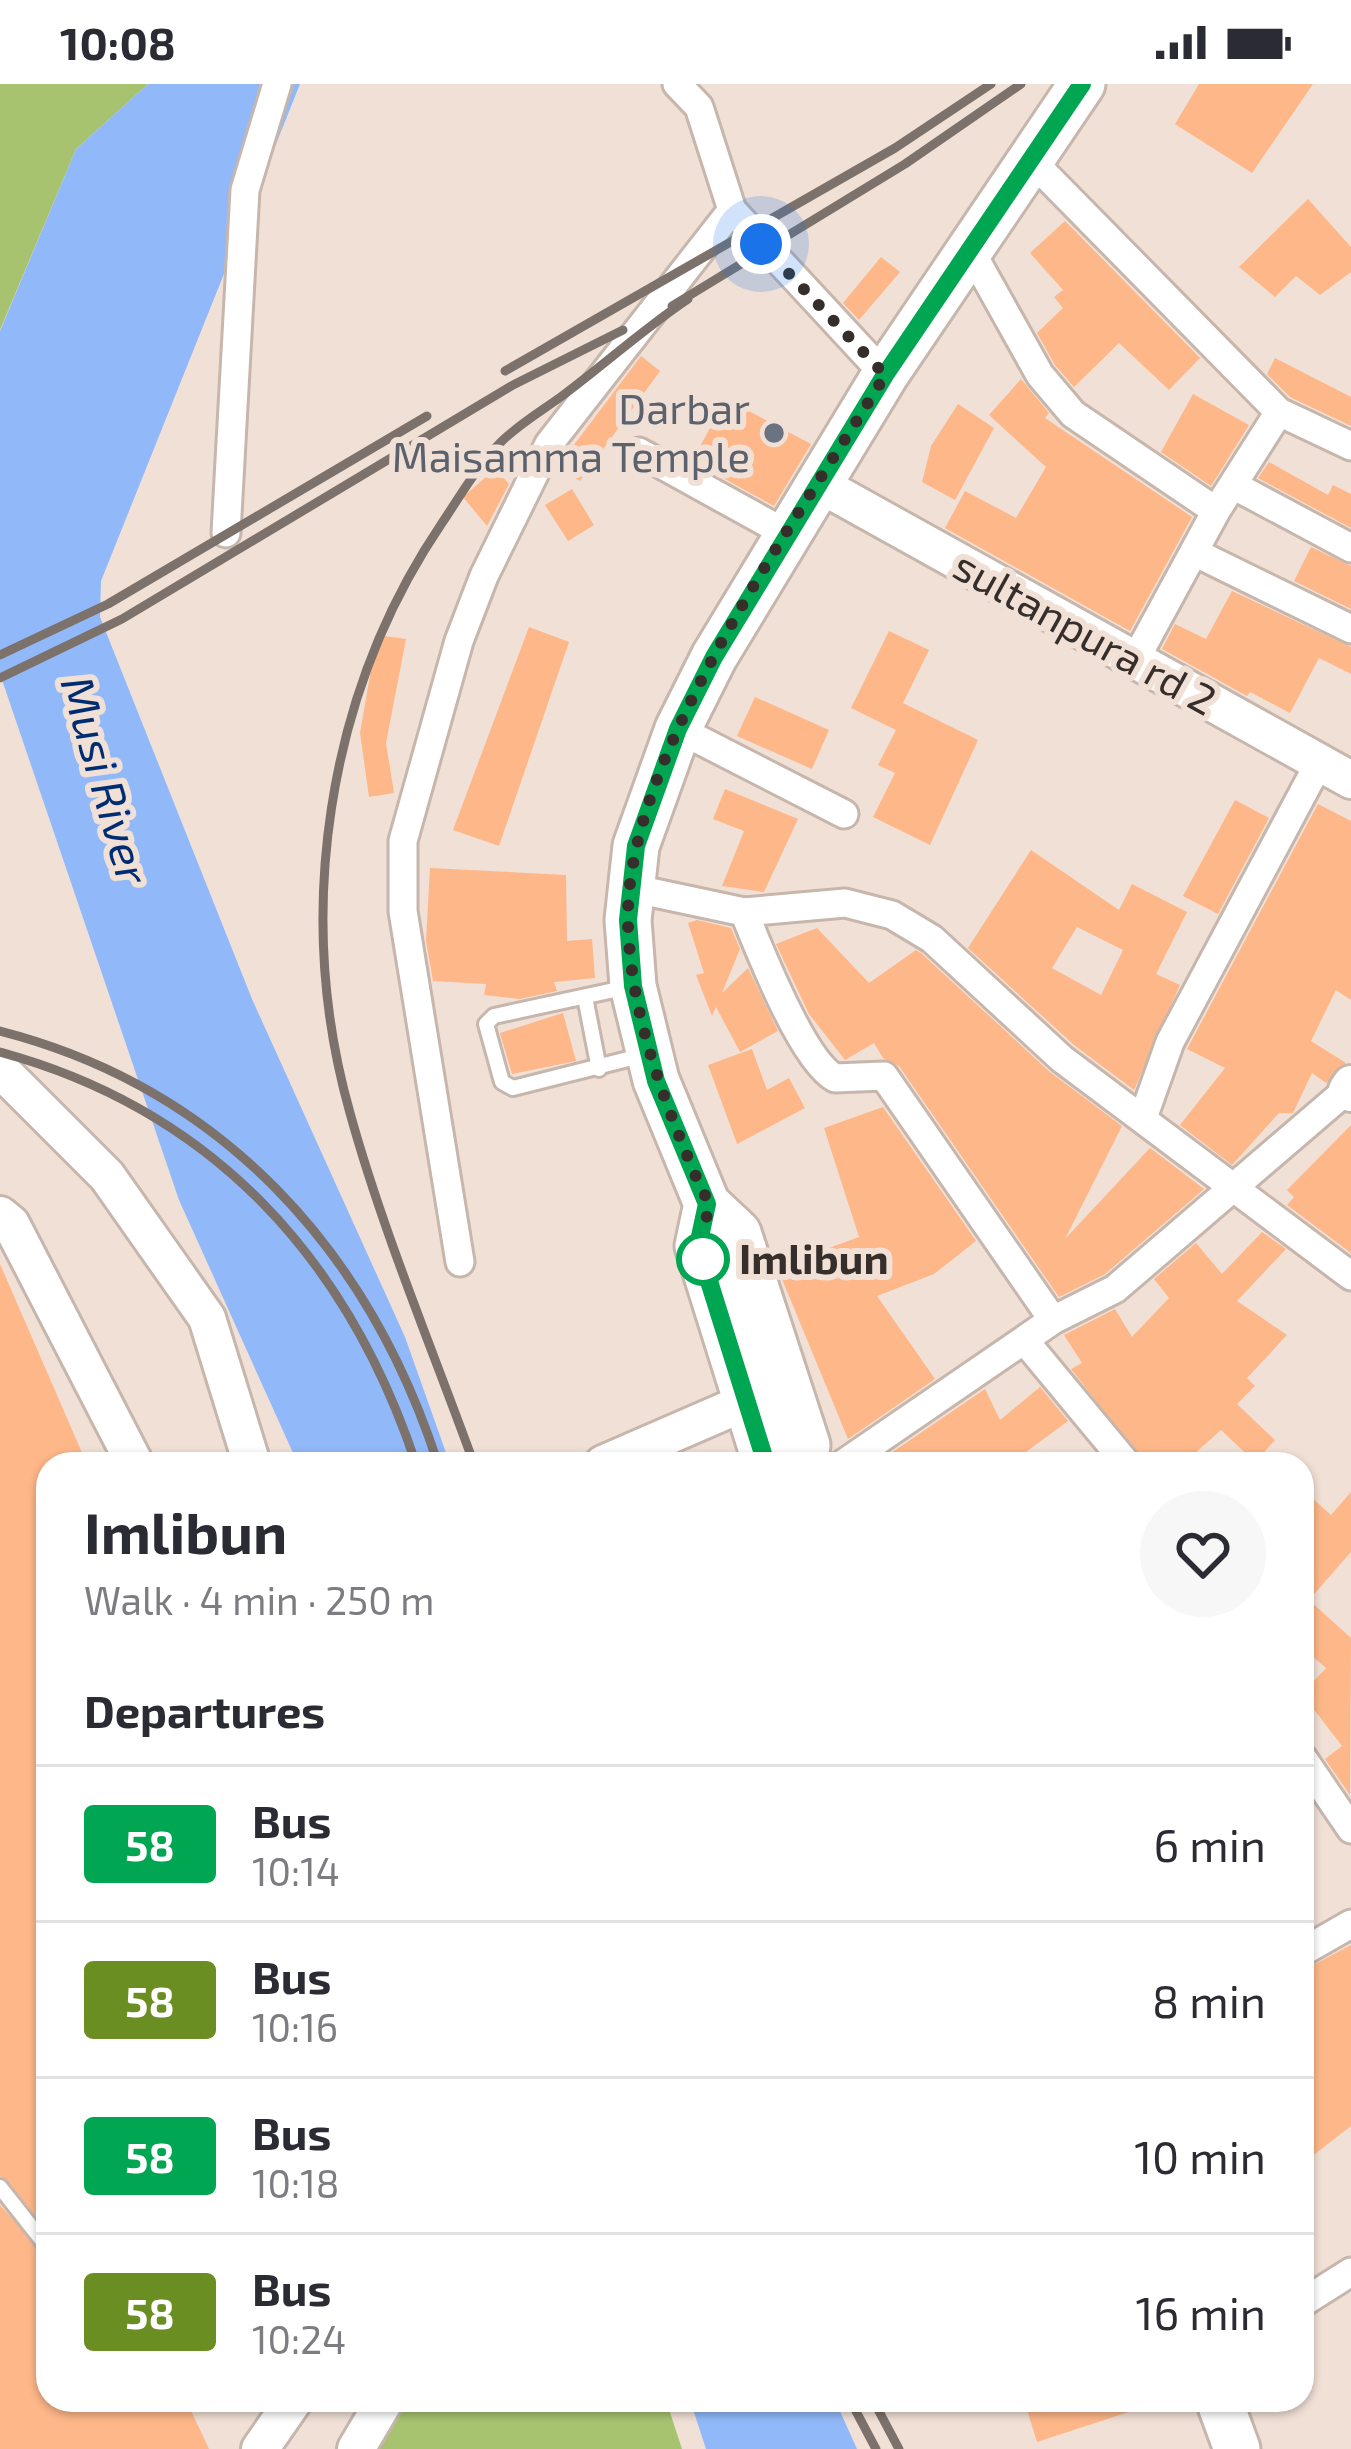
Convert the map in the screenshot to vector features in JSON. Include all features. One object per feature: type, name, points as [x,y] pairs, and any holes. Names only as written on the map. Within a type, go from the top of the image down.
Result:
[{"type":"main road","points":[[791,1452],[807,1444],[738,1233],[707,1204],[650,1054],[633,986],[631,888],[636,846],[678,729],[788,535],[885,375],[1082,84]]},
{"type":"main road","points":[[707,1204],[698,1246],[767,1452]]},
{"type":"main road","points":[[1224,2412],[1237,2449]]},
{"type":"street","points":[[226,533],[245,190],[277,84]]},
{"type":"street","points":[[676,84],[699,107],[732,210],[885,375]]},
{"type":"street","points":[[1030,159],[1280,412],[1351,446]]},
{"type":"street","points":[[460,1262],[403,911],[403,841],[459,641],[484,575],[549,444],[732,210]]},
{"type":"street","points":[[969,248],[1040,375],[1073,414],[1216,512]]},
{"type":"street","points":[[1135,660],[1216,512],[1280,412]]},
{"type":"street","points":[[639,452],[788,535]]},
{"type":"street","name":"sultanpura rd 2","points":[[820,484],[1334,772]]},
{"type":"street","points":[[1232,485],[1351,548]]},
{"type":"street","points":[[1194,552],[1351,628]]},
{"type":"street","points":[[678,729],[844,814]]},
{"type":"street","points":[[1143,1118],[1170,1042],[1334,772]]},
{"type":"street","points":[[631,888],[744,912],[845,903],[892,915],[932,939],[1063,1059],[1351,1276]]},
{"type":"street","points":[[744,912],[770,977],[820,1065],[835,1078],[884,1076],[1053,1320]]},
{"type":"street","points":[[0,1069],[107,1176],[207,1318],[249,1452]]},
{"type":"street","points":[[861,1452],[1053,1320],[1115,1289],[1350,1089]]},
{"type":"street","points":[[0,1215],[11,1224],[129,1452]]},
{"type":"street","points":[[1025,1341],[1116,1452]]},
{"type":"street","points":[[630,1452],[748,1401]]},
{"type":"street","points":[[1314,1774],[1351,1829]]},
{"type":"street","points":[[1314,1945],[1351,1924]]},
{"type":"street","points":[[1314,2295],[1351,2272]]},
{"type":"street","points":[[260,2449],[285,2412]]},
{"type":"street","points":[[356,2449],[378,2412]]},
{"type":"lane","points":[[633,986],[494,1016],[486,1024],[502,1082],[513,1088],[650,1054]]},
{"type":"lane","points":[[585,997],[599,1069]]},
{"type":"lane","points":[[0,2187],[36,2233]]},
{"type":"green space","points":[[0,84],[148,84],[76,149],[0,330]]},
{"type":"green space","points":[[390,2412],[670,2412],[682,2449],[345,2449]]},
{"type":"water","name":"Musi River","points":[[148,84],[300,84],[101,581],[100,617],[252,999],[405,1337],[446,1452],[293,1452],[179,1200],[0,674],[0,331],[76,149]]},
{"type":"water","points":[[694,2412],[840,2412],[857,2449],[706,2449]]},
{"type":"building","points":[[1199,84],[1313,84],[1252,173],[1175,124]]},
{"type":"building","points":[[1308,199],[1351,247],[1351,272],[1320,295],[1296,276],[1275,297],[1239,267]]},
{"type":"building","points":[[1065,221],[1200,358],[1169,390],[1119,343],[1074,387],[1055,365],[1037,333],[1063,308],[1054,297],[1063,290],[1030,253]]},
{"type":"building","points":[[881,257],[900,272],[859,320],[843,303]]},
{"type":"building","points":[[641,356],[660,371],[580,481],[558,466]]},
{"type":"building","points":[[1275,358],[1351,397],[1351,426],[1290,397],[1267,374]]},
{"type":"building","points":[[1021,379],[1049,413],[1045,418],[1192,517],[1130,631],[945,528],[965,491],[1016,518],[1046,467],[989,415]]},
{"type":"building","points":[[1193,394],[1249,425],[1211,486],[1161,452]]},
{"type":"building","points":[[726,399],[811,444],[774,506],[692,461]]},
{"type":"building","points":[[958,404],[994,428],[955,500],[922,482],[931,446]]},
{"type":"building","points":[[1269,462],[1328,495],[1333,485],[1351,494],[1351,528],[1258,478]]},
{"type":"building","points":[[495,469],[509,484],[487,526],[463,497]]},
{"type":"building","points":[[572,489],[594,525],[568,541],[545,505]]},
{"type":"building","points":[[1311,547],[1351,566],[1351,609],[1294,581]]},
{"type":"building","points":[[1232,591],[1351,647],[1351,674],[1319,658],[1290,713],[1250,692],[1247,696],[1162,649],[1175,624],[1206,639]]},
{"type":"building","points":[[529,627],[569,642],[499,846],[453,830]]},
{"type":"building","points":[[889,631],[929,650],[903,703],[978,740],[930,845],[873,817],[895,773],[878,765],[896,730],[851,708]]},
{"type":"building","points":[[377,635],[406,639],[386,743],[394,793],[369,797],[360,733]]},
{"type":"building","points":[[755,697],[829,730],[812,769],[737,736]]},
{"type":"building","points":[[725,789],[798,819],[764,892],[722,886],[744,831],[713,819]]},
{"type":"building","points":[[1235,800],[1269,818],[1218,914],[1183,896]]},
{"type":"building","points":[[1318,804],[1351,821],[1351,1000],[1336,990],[1311,1041],[1346,1063],[1326,1083],[1312,1073],[1293,1113],[1279,1113],[1232,1165],[1180,1125],[1225,1068],[1187,1049]]},
{"type":"building","points":[[1031,850],[1119,910],[1132,884],[1187,912],[1156,974],[1180,985],[1134,1090],[1074,1045],[968,948]],"holes":[[[1077,927],[1123,950],[1101,995],[1052,968]]]},
{"type":"building","points":[[430,868],[566,875],[567,941],[592,939],[595,978],[554,982],[557,991],[520,999],[484,995],[486,984],[433,981],[426,941]]},
{"type":"building","points":[[697,920],[731,928],[740,949],[722,993],[748,968],[778,1031],[740,1052],[716,1007],[712,1016],[696,975],[704,973],[688,923]]},
{"type":"building","points":[[817,928],[869,983],[916,950],[921,953],[1050,1072],[1122,1126],[1065,1239],[1150,1148],[1204,1189],[1105,1274],[1059,1297],[899,1066],[883,1058],[874,1043],[845,1060],[809,1014],[776,944]]},
{"type":"building","points":[[563,1013],[576,1061],[512,1074],[500,1033]]},
{"type":"building","points":[[752,1049],[767,1090],[789,1078],[805,1108],[737,1144],[708,1065]]},
{"type":"building","points":[[883,1107],[976,1241],[934,1274],[877,1296],[935,1379],[848,1439],[777,1267],[859,1237],[824,1128]]},
{"type":"building","points":[[1351,1125],[1351,1253],[1287,1205],[1294,1197],[1287,1190]]},
{"type":"building","points":[[1262,1232],[1286,1249],[1237,1301],[1287,1335],[1247,1378],[1255,1386],[1237,1404],[1275,1440],[1264,1452],[1244,1452],[1221,1430],[1196,1452],[1136,1452],[1071,1369],[1082,1363],[1064,1335],[1115,1309],[1132,1337],[1169,1298],[1154,1279],[1196,1243],[1222,1274]]},
{"type":"building","points":[[0,1264],[82,1452],[36,1452],[36,2216],[0,2176]]},
{"type":"building","points":[[1040,1387],[1068,1421],[1026,1452],[893,1452],[985,1389],[1000,1420]]},
{"type":"building","points":[[1351,1492],[1351,1552],[1314,1594],[1314,1500],[1331,1515]]},
{"type":"building","points":[[1314,1605],[1351,1638],[1350,1795],[1325,1759],[1342,1746],[1314,1710],[1314,1681],[1326,1668],[1314,1658]]},
{"type":"building","points":[[1351,1945],[1351,2126],[1314,2155],[1314,1965]]},
{"type":"building","points":[[0,2205],[36,2246],[36,2412],[192,2412],[209,2449],[0,2449]]},
{"type":"building","points":[[1028,2412],[1129,2412],[1037,2442]]},
{"type":"railway","points":[[505,371],[895,148],[991,84]]},
{"type":"railway","points":[[672,306],[905,164],[1021,84]]},
{"type":"railway","points":[[470,1452],[377,1202],[333,1038],[324,961],[324,884],[332,808],[347,733],[371,659],[402,589],[470,481],[508,435],[688,299]]},
{"type":"railway","points":[[0,678],[122,619],[513,385],[623,330]]},
{"type":"railway","points":[[0,655],[108,604],[427,416]]},
{"type":"railway","points":[[0,1031],[80,1057],[152,1093],[218,1137],[276,1189],[328,1248],[372,1314],[433,1452]]},
{"type":"railway","points":[[0,1052],[76,1078],[145,1112],[207,1154],[262,1203],[311,1259],[352,1321],[411,1452]]},
{"type":"railway","points":[[856,2412],[876,2449]]},
{"type":"railway","points":[[879,2412],[899,2449]]},
{"type":"bus line","name":"58","points":[[763,1452],[698,1246],[707,1204],[656,1081],[633,986],[628,920],[636,846],[678,729],[714,657],[885,375],[1082,84]]},
{"type":"place","name":"Darbar Maisamma Temple","points":[[774,433]]},
{"type":"place","name":"Imlibun","points":[[703,1259]]},
{"type":"route","points":[[703,1259],[698,1246],[707,1204],[656,1081],[633,986],[628,920],[636,846],[678,729],[714,657],[885,375],[761,244]]}]
